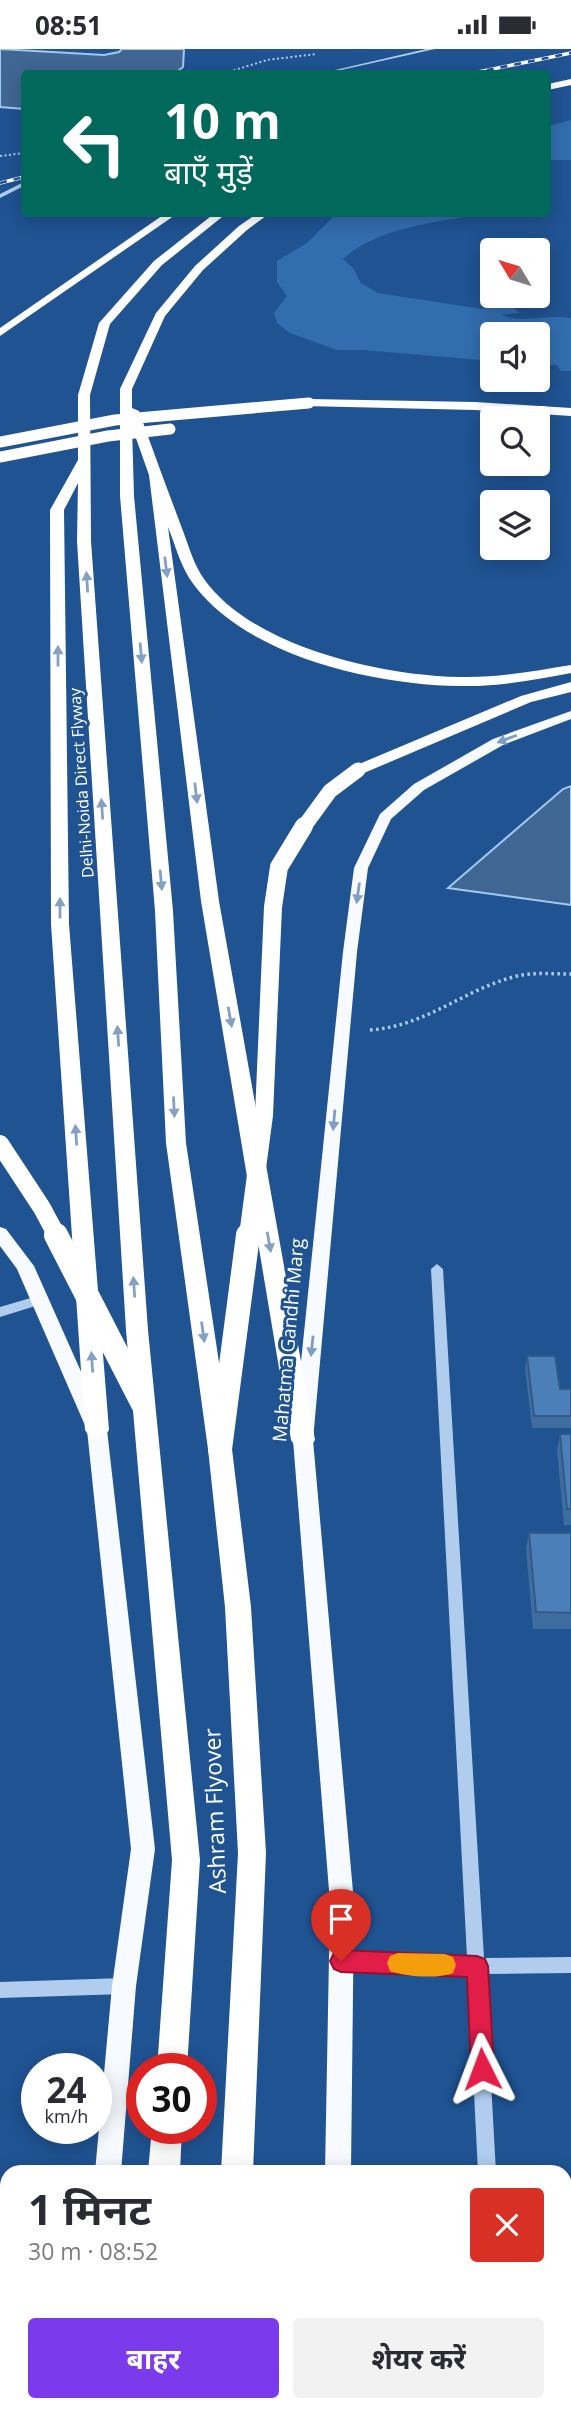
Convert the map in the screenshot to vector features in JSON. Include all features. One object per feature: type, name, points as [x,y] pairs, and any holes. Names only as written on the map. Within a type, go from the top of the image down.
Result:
[{"type":"highway","points":[[551,86],[571,82]]},
{"type":"highway","points":[[0,333],[167,217]]},
{"type":"highway","name":"Delhi-Noida Direct Flyway","points":[[143,1404],[84,541],[84,395],[105,323],[158,263],[217,217]]},
{"type":"highway","points":[[220,1449],[176,1143],[164,911],[127,496],[126,389],[160,315],[199,268],[259,217]]},
{"type":"highway","points":[[126,389],[183,548],[200,583],[230,613],[291,646],[372,673],[416,679],[499,681],[571,669]]},
{"type":"highway","points":[[0,442],[100,422],[208,410],[310,403],[475,406],[571,412]]},
{"type":"highway","points":[[346,417],[480,418]]},
{"type":"highway","points":[[0,457],[108,436],[216,423],[281,419]]},
{"type":"highway","points":[[550,423],[571,425]]},
{"type":"highway","points":[[84,457],[57,510],[60,924],[97,1430]]},
{"type":"highway","points":[[155,475],[210,901],[303,1440]]},
{"type":"highway","points":[[220,1449],[264,1115],[273,907],[279,867],[330,791],[358,770],[526,699],[571,687]]},
{"type":"highway","points":[[0,1144],[41,1208],[143,1404]]},
{"type":"highway","name":"Ashram Flyover","points":[[143,1404],[186,1860],[173,2053]]},
{"type":"highway","name":"Ashram Flyover","points":[[220,1449],[238,1607],[252,1853],[237,2165]]},
{"type":"highway","points":[[164,2165],[166,2144]]},
{"type":"main road","name":"Mahatma Gandhi Marg","points":[[338,2165],[342,1903],[303,1440],[342,1029],[361,868],[386,817],[419,787],[498,742],[571,715]]},
{"type":"main road","points":[[0,1233],[25,1266],[97,1430],[143,1849],[124,1986],[108,2165]]},
{"type":"street","points":[[338,70],[433,49]]},
{"type":"street","points":[[0,196],[21,186]]},
{"type":"street","points":[[437,1269],[487,2165]]},
{"type":"street","points":[[0,1312],[41,1300]]},
{"type":"street","points":[[341,1961],[477,1966],[571,1965]]},
{"type":"street","points":[[0,1990],[124,1986]]},
{"type":"path","points":[[235,70],[267,60],[317,54]]},
{"type":"path","points":[[0,156],[21,153]]},
{"type":"path","points":[[342,1029],[386,1030],[411,1023],[517,975],[571,974]]},
{"type":"shaded area","points":[[0,49],[104,55],[122,49],[184,49],[183,67],[179,70],[21,70],[21,109],[0,107]]},
{"type":"shaded area","points":[[571,120],[571,160],[551,160],[551,125]]},
{"type":"shaded area","points":[[333,217],[464,217],[390,233],[357,248],[343,259],[353,268],[361,283],[378,293],[482,309],[513,308],[520,313],[501,315],[510,318],[571,318],[571,371],[561,371],[557,365],[550,365],[550,322],[480,322],[480,360],[337,350],[290,333],[277,323],[274,313],[287,296],[277,282],[277,261],[307,243]]},
{"type":"shaded area","points":[[571,786],[571,905],[448,888],[563,789]]},
{"type":"building","points":[[527,1356],[555,1356],[560,1389],[571,1389],[571,1416],[534,1416]]},
{"type":"building","points":[[560,1434],[571,1434],[571,1509],[567,1509]]},
{"type":"building","points":[[529,1533],[571,1533],[571,1613],[536,1612]]},
{"type":"railway","points":[[488,70],[571,53]]},
{"type":"railway","points":[[0,183],[21,178]]},
{"type":"slow traffic","points":[[398,1963],[445,1965]]},
{"type":"route","points":[[341,1961],[477,1966],[482,2069]]}]
